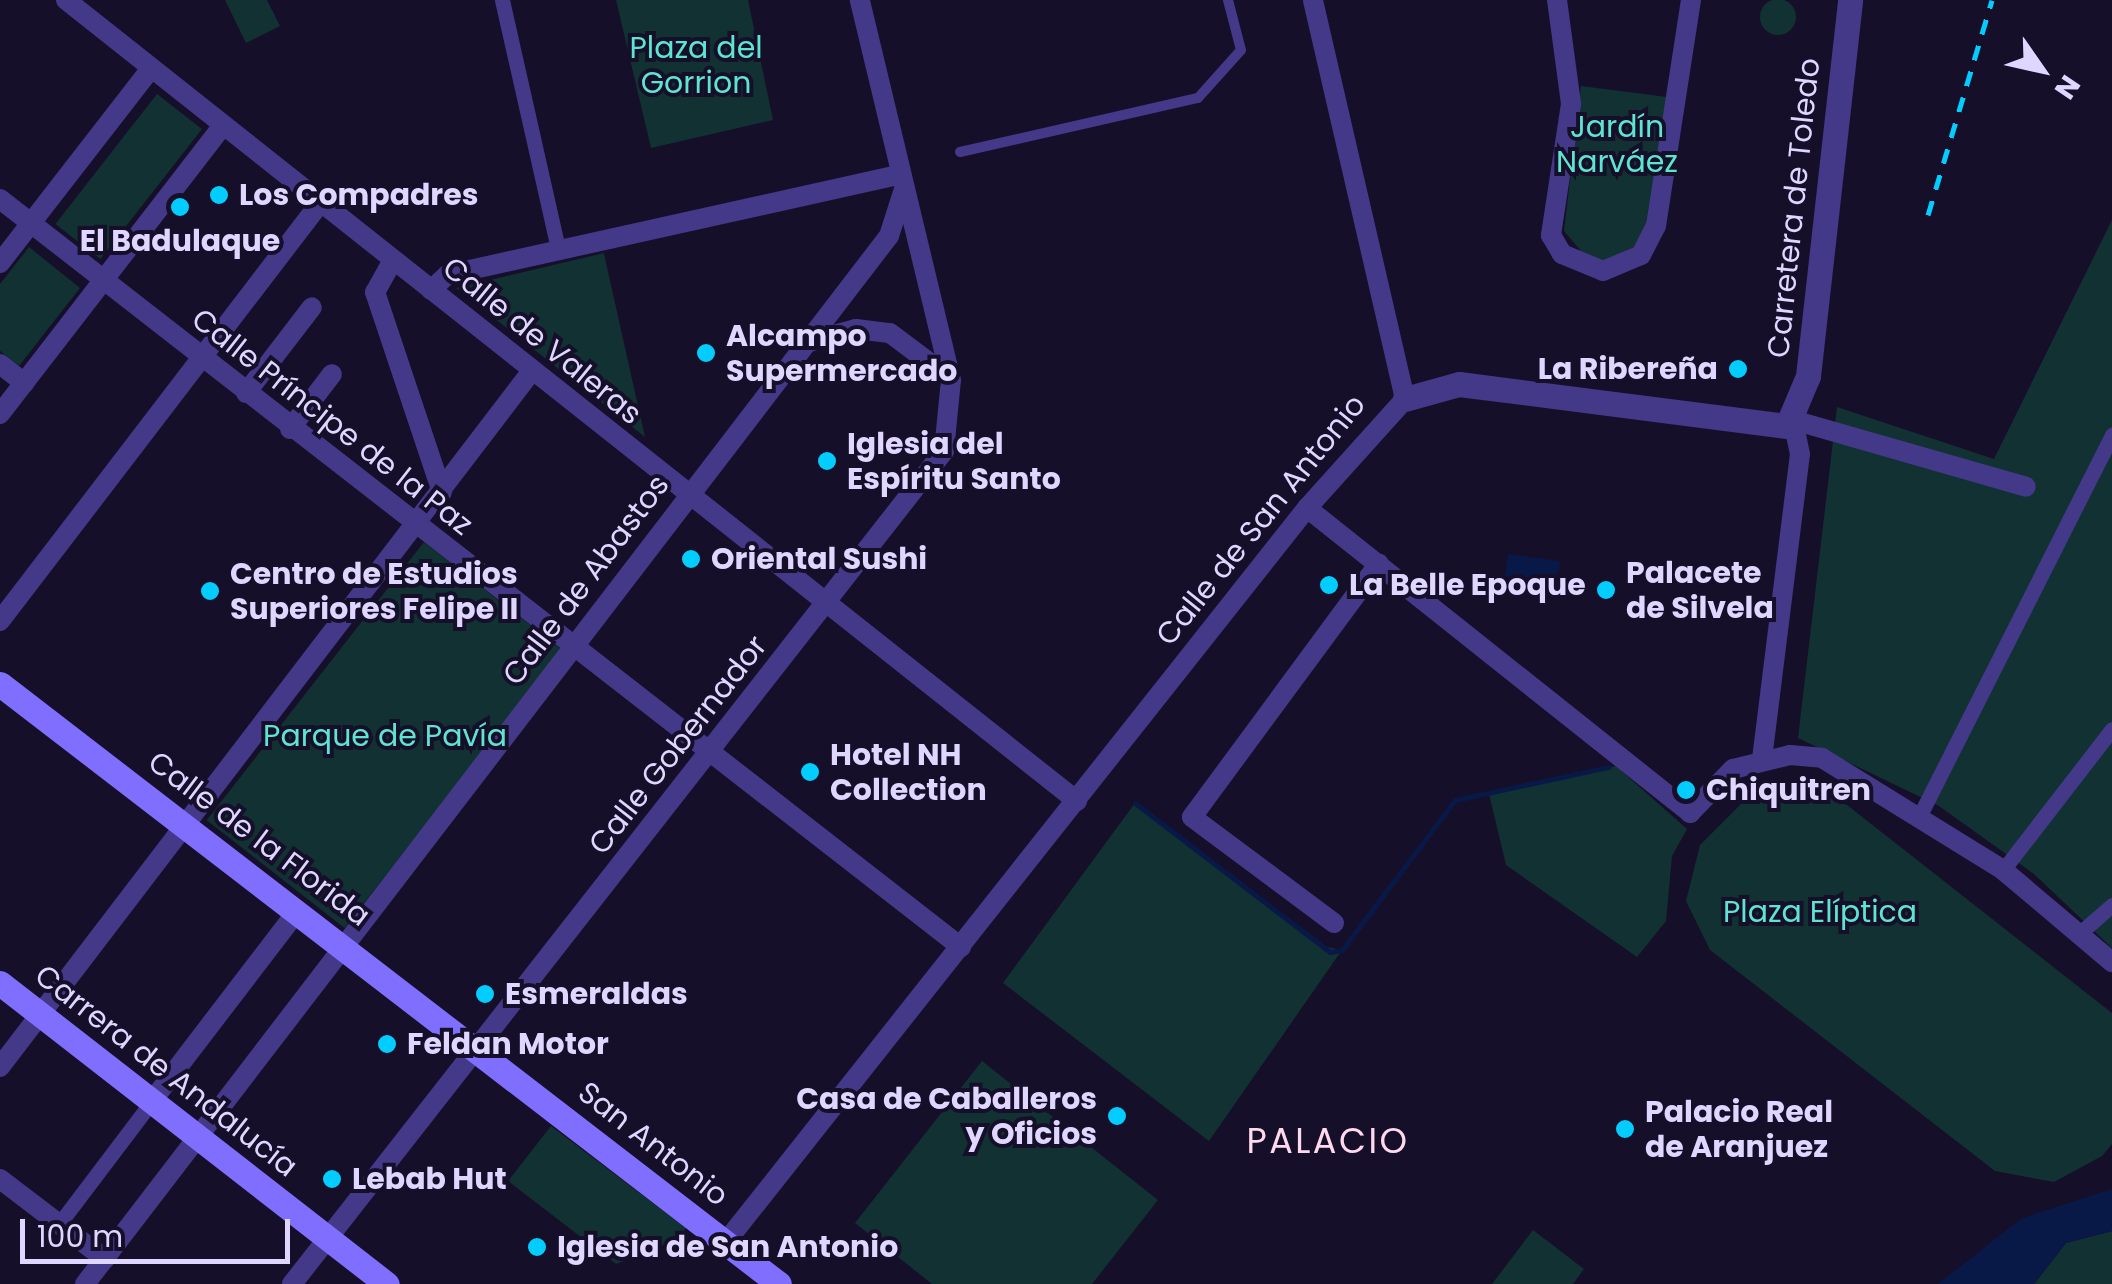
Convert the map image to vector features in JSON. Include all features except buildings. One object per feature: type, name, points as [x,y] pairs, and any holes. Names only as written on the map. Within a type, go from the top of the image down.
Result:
[{"type":"main road","name":"Calle de la Florida","points":[[0,684],[478,1047]]},
{"type":"main road","name":"Carrera de Andalucía","points":[[0,983],[387,1284]]},
{"type":"main road","name":"San Antonio","points":[[478,1047],[725,1244]]},
{"type":"main road","points":[[725,1244],[778,1284]]},
{"type":"street","name":"Calle de Valeras","points":[[66,0],[824,607],[1076,801]]},
{"type":"street","points":[[502,0],[558,248]]},
{"type":"street","name":"Calle Gobernador","points":[[292,1284],[944,451],[951,380],[860,0]]},
{"type":"street","points":[[1314,0],[1406,399]]},
{"type":"street","points":[[1558,0],[1571,104],[1551,234],[1562,254],[1602,272],[1642,255],[1656,226],[1691,0]]},
{"type":"street","name":"Carretera de Toledo","points":[[1793,420],[1808,376],[1850,0]]},
{"type":"street","points":[[0,263],[151,68]]},
{"type":"street","points":[[0,414],[223,126]]},
{"type":"street","points":[[431,290],[448,275],[558,248],[902,184]]},
{"type":"street","name":"Calle de Abastos","points":[[86,1284],[890,236],[902,184]]},
{"type":"street","name":"Calle Príncipe de la Paz","points":[[0,199],[102,283],[961,947]]},
{"type":"street","points":[[0,621],[320,203]]},
{"type":"street","points":[[394,260],[375,292],[442,492]]},
{"type":"street","points":[[246,393],[312,307]]},
{"type":"street","points":[[805,343],[856,329],[890,332],[951,380]]},
{"type":"street","points":[[0,364],[24,383]]},
{"type":"street","points":[[0,1067],[531,372]]},
{"type":"street","points":[[290,429],[332,374]]},
{"type":"street","name":"Calle de San Antonio","points":[[961,947],[1307,508],[1406,399],[1459,384],[1761,427],[1793,420]]},
{"type":"street","points":[[1762,759],[1800,454],[1793,420],[2026,486]]},
{"type":"street","points":[[1920,813],[2112,435]]},
{"type":"street","points":[[1307,508],[1690,813],[1732,769],[1762,759],[1822,758],[1920,813],[2003,870],[2112,962]]},
{"type":"street","points":[[1334,924],[1192,817],[1379,563]]},
{"type":"street","points":[[2003,870],[2112,730]]},
{"type":"street","points":[[2081,932],[2112,905]]},
{"type":"street","points":[[59,1224],[298,910]]},
{"type":"street","name":"San Antonio","points":[[725,1244],[961,947]]},
{"type":"street","points":[[0,1179],[104,1259]]},
{"type":"lane","points":[[960,152],[1198,98],[1240,50],[1228,0]]},
{"type":"green space","points":[[1778,-1],[1791,4],[1796,17],[1791,30],[1778,35],[1765,30],[1760,17],[1765,4]]},
{"type":"green space","points":[[225,0],[267,0],[280,26],[246,43]]},
{"type":"green space","name":"Plaza del Gorrion","points":[[616,0],[748,0],[773,120],[651,148]]},
{"type":"green space","name":"Jardín Narváez","points":[[1581,86],[1667,97],[1648,224],[1634,247],[1604,261],[1586,257],[1564,231]]},
{"type":"green space","points":[[157,94],[202,129],[100,259],[55,224]]},
{"type":"green space","points":[[2112,220],[2112,948],[2034,874],[1939,806],[1798,738],[1837,407],[1994,459]]},
{"type":"green space","points":[[29,247],[80,288],[19,366],[0,351],[0,284]]},
{"type":"green space","points":[[604,254],[645,437],[456,288]]},
{"type":"green space","name":"Parque de Pavía","points":[[424,542],[562,650],[345,928],[207,820]]},
{"type":"green space","points":[[1616,766],[1687,829],[1672,856],[1666,921],[1637,957],[1506,865],[1489,794]]},
{"type":"green space","name":"Plaza Elíptica","points":[[1795,784],[1847,805],[2112,1013],[2112,1144],[2102,1156],[2054,1182],[1995,1171],[1710,950],[1686,901],[1700,845],[1743,802]]},
{"type":"green space","points":[[1135,803],[1322,946],[1342,950],[1209,1141],[1003,983]]},
{"type":"green space","points":[[982,1061],[1158,1200],[1092,1284],[932,1284],[855,1223]]},
{"type":"green space","points":[[551,1126],[686,1228],[678,1239],[616,1264],[508,1181]]},
{"type":"green space","points":[[1533,1230],[1584,1269],[1573,1284],[1492,1284]]},
{"type":"green space","points":[[2112,1231],[2112,1284],[2034,1284],[2066,1243]]},
{"type":"water","points":[[1508,554],[1560,561],[1559,570],[1552,583],[1505,576]]},
{"type":"water","points":[[2112,1189],[2112,1231],[2066,1243],[2034,1284],[1938,1284],[2022,1218]]},
{"type":"waterway","points":[[1135,803],[1330,952],[1342,950],[1455,800],[1608,767]]},
{"type":"railway","points":[[1928,215],[1992,0]]},
{"type":"place","name":"Los Compadres","points":[[219,195]]},
{"type":"place","name":"El Badulaque","points":[[180,207]]},
{"type":"place","name":"Alcampo Supermercado","points":[[706,353]]},
{"type":"place","name":"La Ribereña","points":[[1738,369]]},
{"type":"place","name":"Iglesia del Espíritu Santo","points":[[827,461]]},
{"type":"place","name":"Oriental Sushi","points":[[691,559]]},
{"type":"place","name":"La Belle Epoque","points":[[1329,585]]},
{"type":"place","name":"Palacete de Silvela","points":[[1606,590]]},
{"type":"place","name":"Centro de Estudios Superiores Felipe II","points":[[210,591]]},
{"type":"place","name":"Hotel NH Collection","points":[[810,772]]},
{"type":"place","name":"Chiquitren","points":[[1686,790]]},
{"type":"place","name":"Esmeraldas","points":[[485,994]]},
{"type":"place","name":"Feldan Motor","points":[[387,1044]]},
{"type":"place","name":"Casa de Caballeros y Oficios","points":[[1117,1116]]},
{"type":"place","name":"Palacio Real de Aranjuez","points":[[1625,1129]]},
{"type":"place","name":"Lebab Hut","points":[[332,1179]]},
{"type":"place","name":"Iglesia de San Antonio","points":[[537,1247]]},
{"type":"district","name":"PALACIO","points":[[1328,1141]]}]
